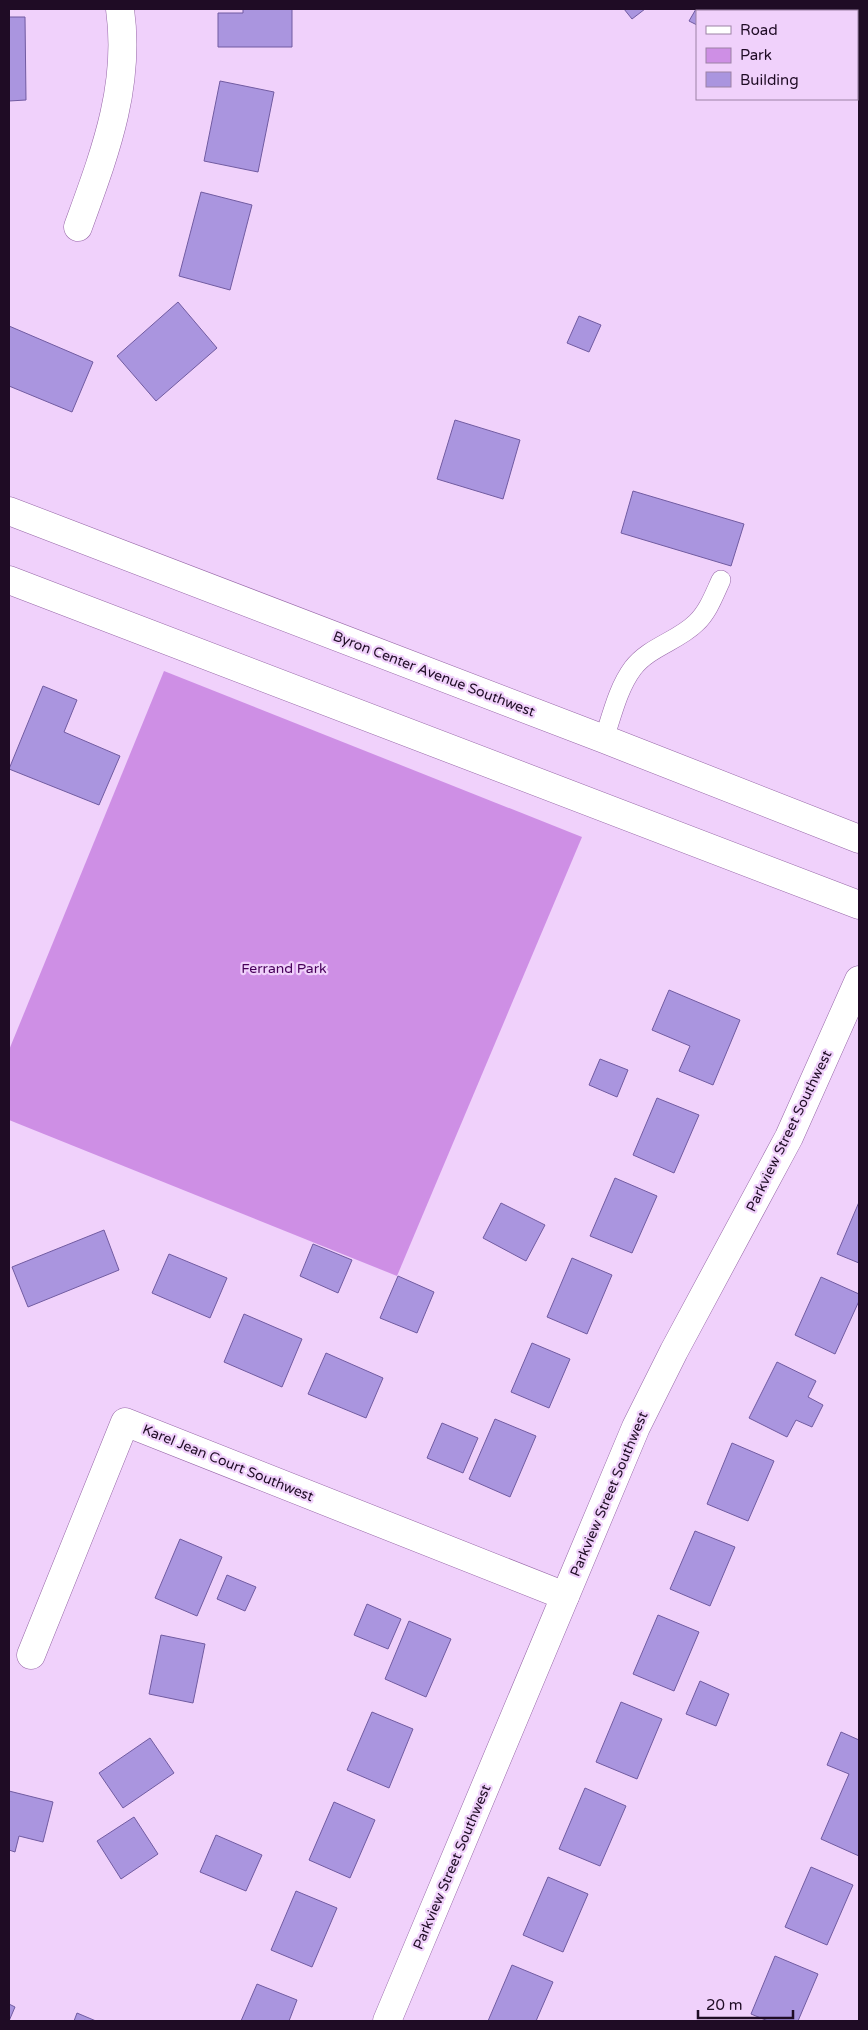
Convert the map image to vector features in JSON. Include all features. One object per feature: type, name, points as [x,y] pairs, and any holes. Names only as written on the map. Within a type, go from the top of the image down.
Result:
[{"type":"street","points":[[78,227],[107,146],[119,94],[123,26],[120,9]]},
{"type":"street","name":"Byron Center Avenue Southwest","points":[[9,511],[859,838]]},
{"type":"street","points":[[9,580],[859,905]]},
{"type":"street","name":"Parkview Street Southwest","points":[[387,2021],[617,1470],[655,1388],[789,1137],[859,980]]},
{"type":"street","name":"Karel Jean Court Southwest","points":[[31,1655],[125,1422],[565,1596]]},
{"type":"lane","points":[[604,739],[618,699],[633,668],[642,658],[696,624],[709,605],[721,580]]},
{"type":"green space","name":"Ferrand Park","points":[[164,671],[582,837],[397,1276],[9,1120],[9,1050]]},
{"type":"building","points":[[243,9],[292,9],[292,47],[218,47],[218,13],[243,13]]},
{"type":"building","points":[[624,9],[645,9],[632,19]]},
{"type":"building","points":[[696,9],[789,9],[696,10],[696,24],[689,21]]},
{"type":"building","points":[[9,17],[25,17],[26,100],[9,101]]},
{"type":"building","points":[[858,38],[859,39],[858,98]]},
{"type":"building","points":[[220,81],[274,92],[258,172],[204,161]]},
{"type":"building","points":[[201,192],[252,205],[230,290],[179,276]]},
{"type":"building","points":[[178,302],[217,348],[156,401],[117,356]]},
{"type":"building","points":[[579,316],[601,325],[589,352],[567,343]]},
{"type":"building","points":[[9,326],[93,362],[72,412],[9,386]]},
{"type":"building","points":[[455,420],[520,440],[503,499],[437,479]]},
{"type":"building","points":[[633,491],[744,524],[731,566],[621,533]]},
{"type":"building","points":[[43,686],[77,700],[64,732],[120,756],[99,805],[9,769]]},
{"type":"building","points":[[669,990],[740,1020],[713,1085],[679,1071],[690,1046],[652,1030]]},
{"type":"building","points":[[600,1059],[628,1070],[617,1097],[589,1085]]},
{"type":"building","points":[[657,1098],[699,1115],[674,1173],[633,1155]]},
{"type":"building","points":[[615,1178],[657,1196],[632,1253],[590,1236]]},
{"type":"building","points":[[859,1202],[859,1263],[837,1254]]},
{"type":"building","points":[[501,1203],[545,1225],[526,1261],[483,1238]]},
{"type":"building","points":[[104,1230],[119,1270],[28,1307],[12,1267]]},
{"type":"building","points":[[313,1244],[352,1260],[338,1293],[300,1276]]},
{"type":"building","points":[[169,1254],[227,1278],[210,1318],[152,1293]]},
{"type":"building","points":[[572,1258],[612,1275],[587,1334],[547,1317]]},
{"type":"building","points":[[398,1276],[434,1292],[417,1333],[380,1318]]},
{"type":"building","points":[[821,1277],[859,1294],[859,1301],[835,1354],[795,1335]]},
{"type":"building","points":[[244,1314],[302,1339],[282,1387],[224,1362]]},
{"type":"building","points":[[532,1343],[570,1359],[549,1408],[511,1392]]},
{"type":"building","points":[[326,1353],[383,1378],[366,1418],[308,1394]]},
{"type":"building","points":[[777,1362],[816,1381],[808,1397],[823,1405],[812,1427],[796,1420],[787,1437],[749,1418]]},
{"type":"building","points":[[495,1419],[536,1436],[510,1497],[469,1479]]},
{"type":"building","points":[[442,1423],[478,1438],[463,1473],[427,1458]]},
{"type":"building","points":[[732,1443],[774,1461],[748,1521],[707,1504]]},
{"type":"building","points":[[695,1531],[735,1547],[710,1606],[670,1589]]},
{"type":"building","points":[[180,1539],[222,1557],[197,1616],[155,1598]]},
{"type":"building","points":[[227,1575],[256,1587],[245,1611],[217,1599]]},
{"type":"building","points":[[367,1604],[401,1619],[388,1649],[354,1635]]},
{"type":"building","points":[[658,1615],[699,1632],[674,1691],[633,1674]]},
{"type":"building","points":[[409,1621],[451,1639],[426,1697],[385,1679]]},
{"type":"building","points":[[161,1635],[205,1644],[193,1703],[149,1694]]},
{"type":"building","points":[[700,1681],[729,1694],[716,1726],[686,1714]]},
{"type":"building","points":[[621,1702],[662,1719],[637,1779],[596,1762]]},
{"type":"building","points":[[372,1712],[413,1729],[389,1788],[347,1770]]},
{"type":"building","points":[[841,1732],[859,1740],[859,1856],[821,1839],[849,1774],[827,1765]]},
{"type":"building","points":[[150,1738],[174,1773],[123,1808],[99,1773]]},
{"type":"building","points":[[585,1788],[626,1806],[600,1866],[559,1849]]},
{"type":"building","points":[[9,1791],[53,1802],[43,1842],[19,1836],[15,1852],[9,1850]]},
{"type":"building","points":[[334,1802],[375,1820],[350,1878],[309,1860]]},
{"type":"building","points":[[134,1817],[158,1854],[121,1879],[97,1841]]},
{"type":"building","points":[[216,1835],[262,1855],[246,1891],[200,1872]]},
{"type":"building","points":[[811,1867],[853,1885],[827,1945],[785,1927]]},
{"type":"building","points":[[548,1877],[588,1894],[563,1952],[523,1935]]},
{"type":"building","points":[[296,1891],[337,1908],[312,1967],[271,1950]]},
{"type":"building","points":[[775,1956],[818,1974],[798,2021],[768,2021],[751,2014]]},
{"type":"building","points":[[512,1965],[553,1982],[536,2021],[488,2021]]},
{"type":"building","points":[[257,1984],[297,2000],[289,2021],[241,2021]]},
{"type":"building","points":[[9,2004],[15,2007],[9,2021]]},
{"type":"building","points":[[77,2013],[96,2021],[74,2021]]}]
